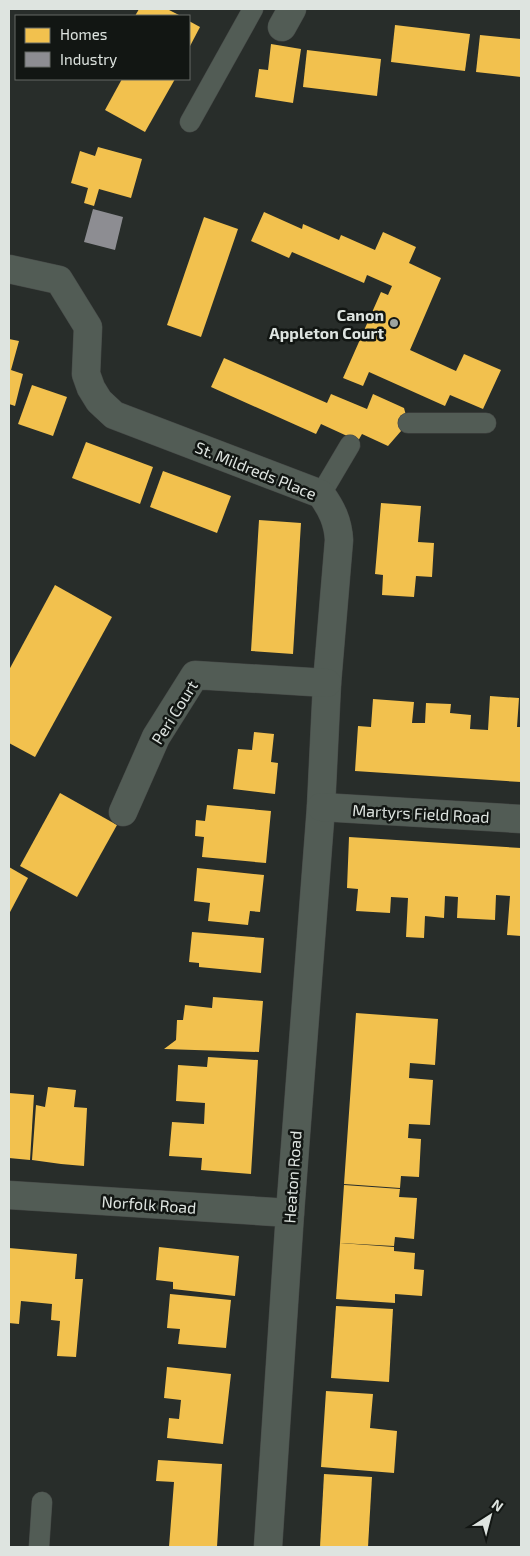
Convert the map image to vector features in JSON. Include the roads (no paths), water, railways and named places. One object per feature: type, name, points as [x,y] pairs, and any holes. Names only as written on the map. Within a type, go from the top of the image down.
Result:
[{"type":"street","name":"St. Mildreds Place","points":[[9,269],[59,280],[88,327],[86,374],[91,388],[99,401],[114,415],[322,494],[329,504],[338,524],[339,540],[327,683],[321,807]]},
{"type":"street","name":"Peri Court","points":[[123,812],[156,737],[196,675],[327,683]]},
{"type":"street","name":"Martyrs Field Road","points":[[321,807],[521,819]]},
{"type":"street","name":"Heaton Road","points":[[268,1547],[290,1213],[321,807]]},
{"type":"street","name":"Norfolk Road","points":[[9,1195],[290,1213]]},
{"type":"lane","points":[[190,122],[253,9]]},
{"type":"lane","points":[[408,423],[486,423]]},
{"type":"lane","points":[[322,494],[350,445]]},
{"type":"lane","points":[[40,1547],[42,1502]]},
{"type":"place","name":"Canon Appleton Court","points":[[394,323]]}]
